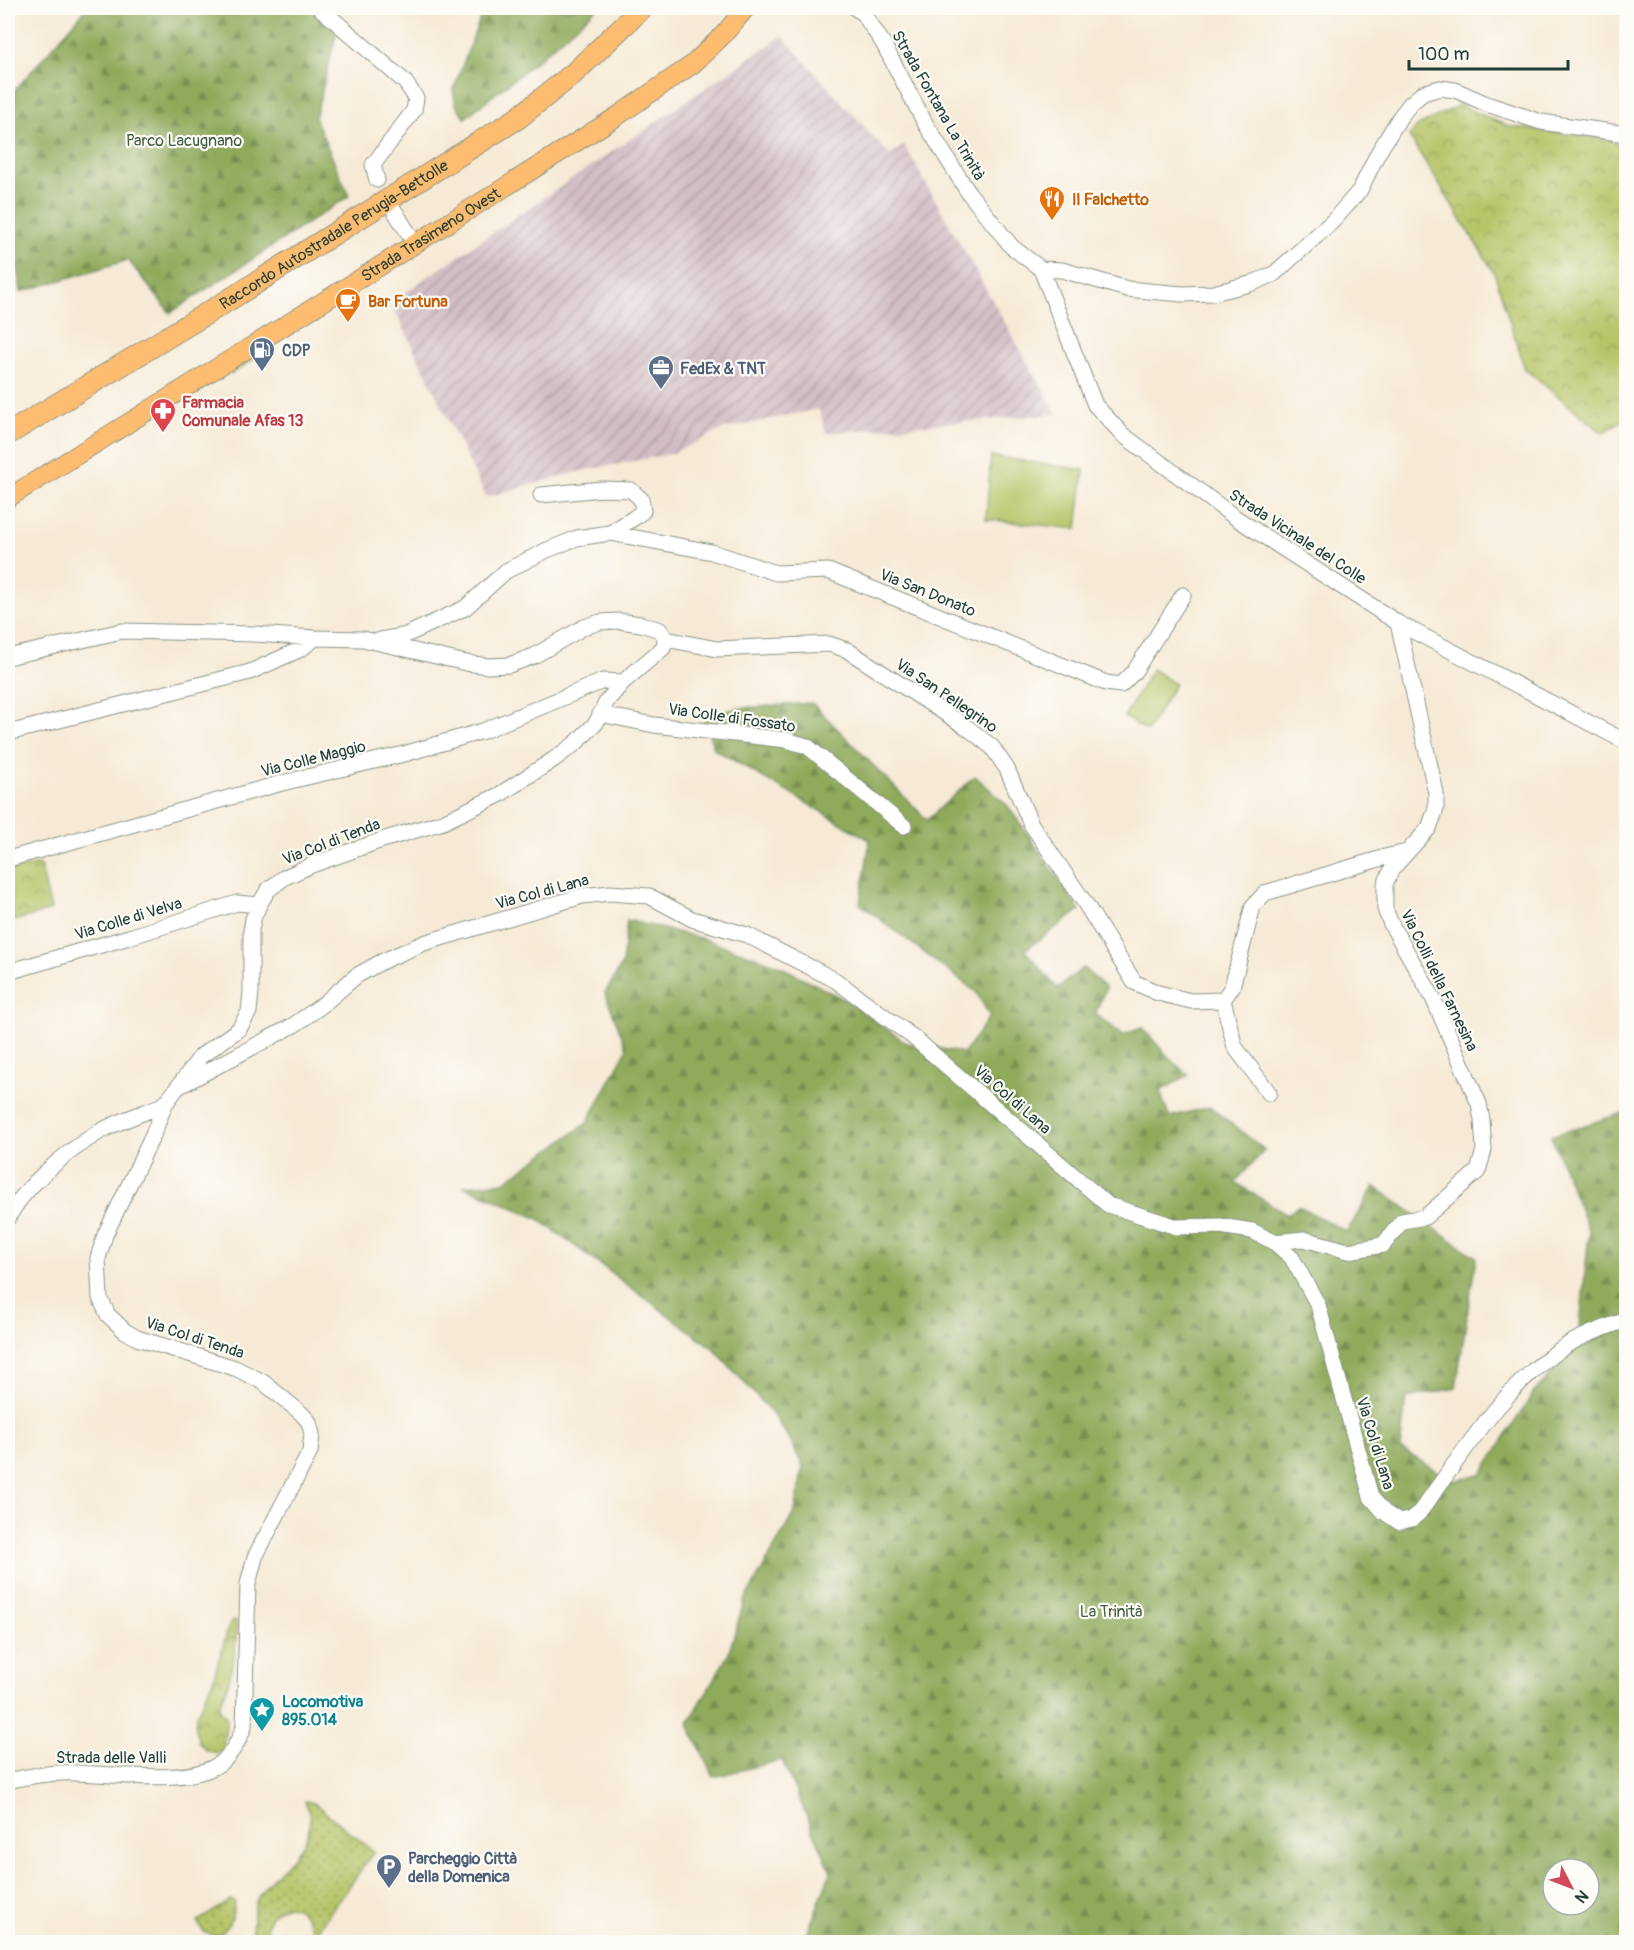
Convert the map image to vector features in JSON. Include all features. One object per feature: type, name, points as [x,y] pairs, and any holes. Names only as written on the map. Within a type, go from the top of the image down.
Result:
[{"type":"highway","points":[[8,420],[218,293],[499,116],[569,60],[624,8]]},
{"type":"highway","name":"Raccordo Autostradale Perugia-Bettolle","points":[[8,434],[519,118],[573,74],[642,8]]},
{"type":"main road","name":"Strada Trasimeno Ovest","points":[[8,498],[616,117],[684,70],[723,34],[746,8]]},
{"type":"street","points":[[320,8],[405,82],[416,98],[414,110],[373,165],[377,180]]},
{"type":"street","name":"Strada Fontana La Trinità","points":[[855,8],[862,12],[883,43],[925,123],[968,192],[1012,247],[1041,268],[1062,270],[1127,289],[1182,294],[1213,293],[1251,284],[1274,274],[1333,221],[1360,190],[1378,153],[1400,117],[1423,93],[1440,88],[1455,90],[1487,104],[1541,122],[1626,134]]},
{"type":"street","points":[[394,210],[415,244]]},
{"type":"street","name":"Strada Vicinale del Colle","points":[[1041,268],[1095,405],[1123,435],[1236,518],[1398,623],[1626,742]]},
{"type":"street","name":"Via San Donato","points":[[542,495],[602,489],[631,490],[641,499],[643,511],[610,533]]},
{"type":"street","name":"Via San Donato","points":[[376,641],[406,635],[465,608],[506,571],[545,551],[577,538],[610,533],[712,552],[776,573],[828,571],[1106,683],[1120,685],[1134,672],[1183,595]]},
{"type":"street","points":[[8,657],[104,633],[122,631],[254,634],[376,641],[466,663],[488,666],[509,665],[534,656],[584,627],[600,622],[619,621],[640,624],[660,630],[666,639]]},
{"type":"street","name":"Via Colli della Farnesina","points":[[1274,1242],[1304,1239],[1348,1251],[1383,1245],[1402,1221],[1425,1217],[1478,1171],[1484,1150],[1479,1104],[1433,998],[1391,924],[1385,909],[1385,885],[1392,869],[1430,828],[1436,809],[1436,794],[1398,623]]},
{"type":"street","points":[[8,733],[250,672],[301,649],[315,638]]},
{"type":"street","name":"Via Col di Tenda","points":[[214,1767],[231,1752],[244,1727],[248,1584],[255,1557],[310,1452],[312,1434],[309,1422],[301,1413],[263,1382],[235,1368],[137,1338],[124,1331],[108,1315],[100,1298],[98,1258],[105,1235],[174,1089],[201,1056],[239,1029],[249,1012],[251,931],[253,919],[268,890],[285,877],[382,840],[443,822],[499,795],[576,743],[596,723],[607,701],[623,682],[663,648],[666,639]]},
{"type":"street","name":"Via San Pellegrino","points":[[666,639],[717,649],[829,644],[847,650],[968,728],[992,747],[1007,769],[1031,824],[1085,903],[1134,982],[1158,993],[1191,1002],[1223,1000]]},
{"type":"street","name":"Via Colle Maggio","points":[[8,859],[282,783],[404,754],[483,731],[603,681],[623,682]]},
{"type":"street","name":"Via Colle di Fossato","points":[[600,714],[654,725],[786,740],[807,747],[904,826]]},
{"type":"street","points":[[1269,1093],[1235,1047],[1223,1000],[1232,987],[1252,906],[1265,893],[1407,852]]},
{"type":"street","name":"Via Col di Lana","points":[[174,1089],[294,1025],[321,1006],[356,976],[424,943],[582,896],[610,893],[648,896],[692,919],[747,935],[835,980],[913,1037],[1108,1205],[1177,1227],[1220,1226],[1252,1231],[1274,1242],[1292,1258],[1318,1305],[1371,1497],[1384,1512],[1400,1522],[1412,1519],[1419,1514],[1504,1398],[1529,1373],[1568,1345],[1626,1320]]},
{"type":"street","name":"Via Colle di Velva","points":[[8,972],[237,903],[259,905]]},
{"type":"street","points":[[8,1218],[15,1204],[36,1182],[73,1151],[102,1131],[165,1104]]},
{"type":"street","name":"Strada delle Valli","points":[[8,1781],[24,1777],[74,1773],[139,1776],[189,1775],[214,1767]]},
{"type":"shaded area","points":[[782,36],[890,156],[904,145],[1057,414],[826,433],[819,409],[724,429],[671,454],[581,471],[486,497],[391,302]]},
{"type":"green space","name":"Parco Lacugnano","points":[[87,8],[321,8],[339,24],[315,118],[349,196],[170,313],[128,260],[21,292],[8,193],[8,98]]},
{"type":"green space","points":[[484,8],[597,8],[465,118],[456,105],[453,91]]},
{"type":"green space","points":[[1459,105],[1508,126],[1613,140],[1626,155],[1626,418],[1603,433],[1525,369],[1494,272],[1409,136],[1418,126]]},
{"type":"green space","points":[[268,345],[270,349],[231,374],[228,370]]},
{"type":"green space","points":[[991,456],[1084,470],[1077,529],[986,519]]},
{"type":"green space","points":[[1152,669],[1175,684],[1147,731],[1124,717]]},
{"type":"green space","name":"La Trinità","points":[[812,703],[927,820],[975,776],[1008,806],[1080,910],[1025,950],[1057,988],[1083,968],[1106,988],[1095,1014],[1123,1035],[1142,1028],[1173,1062],[1189,1075],[1160,1091],[1169,1117],[1210,1107],[1265,1150],[1235,1182],[1287,1215],[1298,1206],[1347,1232],[1374,1186],[1476,1257],[1456,1388],[1406,1398],[1400,1449],[1454,1481],[1482,1473],[1534,1392],[1578,1347],[1589,1232],[1551,1136],[1626,1112],[1626,1942],[804,1942],[831,1871],[782,1760],[714,1777],[688,1724],[728,1655],[744,1602],[795,1511],[803,1466],[788,1437],[771,1412],[714,1349],[537,1218],[464,1186],[504,1182],[587,1123],[627,1049],[605,993],[622,964],[627,920],[701,938],[776,964],[845,1000],[907,1043],[964,1053],[990,1016],[976,992],[860,904],[870,840],[714,749],[702,715],[741,708]]},
{"type":"green space","points":[[40,864],[51,910],[14,921],[8,897],[8,871]]},
{"type":"green space","points":[[233,1620],[236,1621],[237,1627],[236,1644],[229,1681],[219,1706],[227,1718],[223,1749],[219,1753],[207,1751],[199,1743],[195,1729],[196,1716],[213,1680],[230,1623]]},
{"type":"green space","points":[[305,1801],[314,1803],[374,1852],[314,1935],[307,1918],[298,1909],[289,1906],[280,1908],[268,1923],[267,1932],[272,1942],[254,1942],[253,1919],[255,1905],[260,1894],[295,1855],[308,1832],[310,1817]]},
{"type":"green space","points":[[231,1900],[235,1903],[227,1927],[219,1934],[206,1933],[198,1921]]},
{"type":"place","name":"Il Falchetto","points":[[1052,222]]},
{"type":"place","name":"Bar Fortuna","points":[[348,324]]},
{"type":"place","name":"CDP","points":[[262,373]]},
{"type":"place","name":"FedEx & TNT","points":[[661,391]]},
{"type":"place","name":"Farmacia Comunale Afas 13","points":[[163,434]]},
{"type":"place","name":"Locomotiva 895.014","points":[[262,1733]]},
{"type":"place","name":"Parcheggio Città della Domenica","points":[[389,1890]]}]
